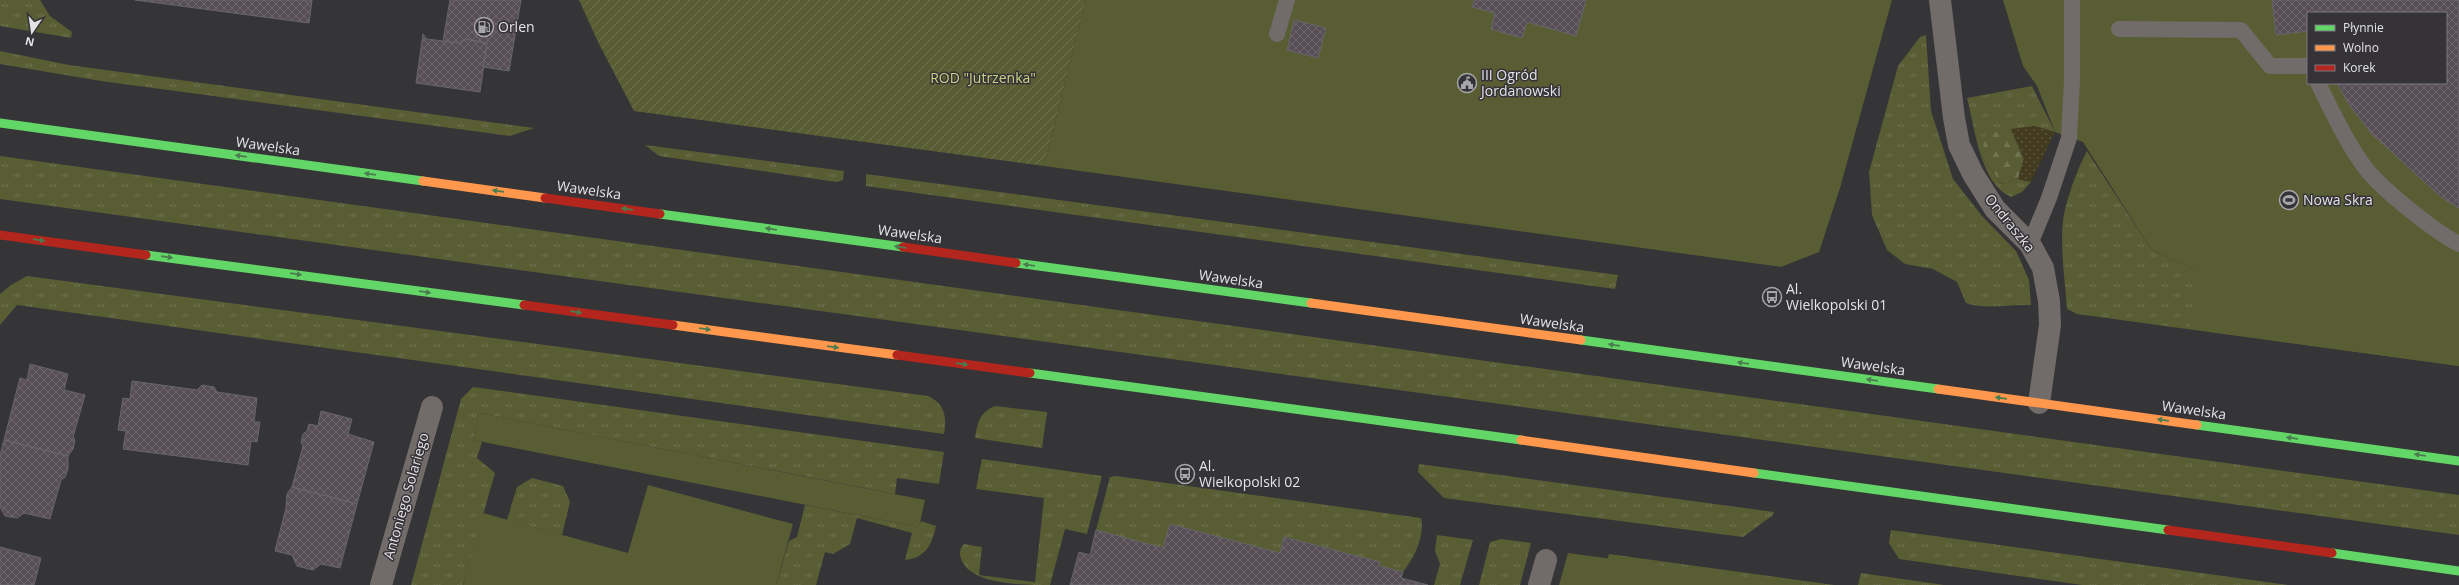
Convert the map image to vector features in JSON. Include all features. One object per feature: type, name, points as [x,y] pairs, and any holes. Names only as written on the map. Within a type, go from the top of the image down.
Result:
[{"type":"main road","name":"Wawelska","points":[[0,123],[2459,461]]},
{"type":"main road","points":[[0,234],[1247,402],[2459,570]]},
{"type":"street","name":"Ondraszka","points":[[1940,0],[1954,118],[1959,145],[1973,174],[1995,209],[2030,244],[2043,268],[2049,301],[2050,325],[2039,403]]},
{"type":"street","name":"Antoniego Solariego","points":[[381,585],[432,407]]},
{"type":"street","points":[[1539,585],[1546,560]]},
{"type":"lane","points":[[1277,34],[1287,0]]},
{"type":"lane","points":[[2030,244],[2049,198],[2069,138],[2072,0]]},
{"type":"lane","points":[[2119,29],[2241,30],[2270,66],[2307,66]]},
{"type":"lane","points":[[2318,84],[2342,131],[2374,177],[2443,235],[2459,244]]},
{"type":"green space","points":[[0,0],[40,0],[50,16],[72,32],[71,38],[0,26]]},
{"type":"green space","name":"ROD \"Jutrzenka\"","points":[[579,0],[1086,0],[1044,166],[634,111],[598,42]]},
{"type":"green space","name":"III Ogród Jordanowski","points":[[1086,0],[1892,0],[1840,188],[1819,252],[1781,267],[1044,166]]},
{"type":"green space","name":"Nowa Skra","points":[[2003,0],[2459,0],[2459,366],[2190,329],[2196,271],[2151,249],[2083,142],[2055,132],[2037,86],[2023,66]]},
{"type":"green space","points":[[1926,35],[1931,111],[1953,179],[1982,216],[2016,251],[2029,280],[2031,305],[1981,306],[1966,303],[1957,282],[1933,269],[1905,264],[1887,250],[1872,215],[1869,172],[1898,66],[1920,37]]},
{"type":"green space","points":[[0,51],[69,65],[534,128],[510,136],[101,81],[0,64]]},
{"type":"green space","points":[[2032,86],[2055,132],[2034,126],[1987,134],[1981,156],[1967,98]]},
{"type":"green space","points":[[2011,129],[2024,159],[2018,179],[2002,184],[1981,156],[1986,134]]},
{"type":"green space","points":[[645,145],[844,171],[843,180],[837,182],[659,156]]},
{"type":"green space","points":[[2087,151],[2151,249],[2196,271],[2459,366],[2077,314],[2067,309],[2062,249],[2064,214],[2071,189]]},
{"type":"green space","points":[[0,156],[2459,495],[2459,535],[0,199]]},
{"type":"green space","points":[[1981,156],[2002,184],[2018,179],[2031,182],[2022,192],[2011,197],[2001,190],[1992,180]]},
{"type":"green space","points":[[866,174],[1618,275],[1615,289],[866,186]]},
{"type":"green space","points":[[27,276],[928,396],[938,403],[944,412],[944,434],[17,305],[0,325],[0,294],[11,285]]},
{"type":"green space","points":[[473,387],[944,452],[939,484],[897,478],[895,494],[479,413],[473,440],[482,442],[477,458],[495,473],[463,585],[411,585],[461,399]]},
{"type":"green space","points":[[995,406],[1047,412],[1042,448],[975,438],[977,427],[982,415]]},
{"type":"green space","points":[[479,413],[925,500],[919,527],[473,440]]},
{"type":"green space","points":[[982,459],[1102,476],[1087,534],[1065,529],[1050,585],[1014,584],[988,579],[977,575],[968,569],[962,561],[960,552],[964,544],[982,547],[979,575],[1035,582],[1044,498],[976,489]]},
{"type":"green space","points":[[1419,464],[1774,512],[1773,515],[1743,537],[1444,498],[1418,472]]},
{"type":"green space","points":[[1116,476],[1421,518],[1422,525],[1420,540],[1415,554],[1403,572],[1379,566],[1380,562],[1285,537],[1280,553],[1170,524],[1163,548],[1096,530],[1110,477]]},
{"type":"green space","points":[[532,478],[563,486],[570,502],[562,535],[507,520],[517,487]]},
{"type":"green space","points":[[648,485],[793,524],[776,585],[463,585],[483,513],[628,553]]},
{"type":"green space","points":[[805,505],[919,527],[921,521],[936,526],[927,549],[912,559],[905,560],[912,533],[857,518],[850,544],[833,554],[825,552],[816,585],[776,585],[789,541],[797,537]]},
{"type":"green space","points":[[1891,530],[2288,585],[2082,585],[1899,559],[1889,543]]},
{"type":"green space","points":[[1437,535],[1473,540],[1460,585],[1434,585],[1440,564],[1435,551]]},
{"type":"green space","points":[[1501,539],[1531,543],[1520,585],[1479,585],[1490,542]]},
{"type":"green space","points":[[1568,553],[1807,585],[1559,585]]},
{"type":"green space","points":[[1609,554],[1834,585],[1638,585],[1606,563]]},
{"type":"green space","points":[[1861,573],[1944,585],[1858,585]]},
{"type":"sand","points":[[2034,126],[2055,132],[2031,182],[2018,179],[2024,159],[2011,129]]},
{"type":"building","points":[[135,0],[312,0],[309,23]]},
{"type":"building","points":[[450,0],[521,0],[509,71],[483,67],[487,43],[464,39],[459,43],[443,41]]},
{"type":"building","points":[[1474,0],[1586,0],[1576,36],[1527,22],[1522,38],[1491,29],[1495,13],[1472,7]]},
{"type":"building","points":[[2272,0],[2459,0],[2459,208],[2441,197],[2372,134],[2350,106],[2338,84],[2447,84],[2447,12],[2307,12],[2307,31],[2276,35]]},
{"type":"building","points":[[1294,20],[1326,28],[1318,58],[1287,50]]},
{"type":"building","points":[[423,34],[427,39],[459,43],[464,39],[487,43],[480,92],[416,83]]},
{"type":"building","points":[[30,364],[68,374],[64,390],[85,395],[73,437],[75,440],[73,449],[68,456],[4,440],[20,378],[27,380]]},
{"type":"building","points":[[132,381],[197,390],[202,385],[214,387],[217,392],[257,398],[254,422],[260,422],[257,442],[251,441],[248,465],[123,449],[126,431],[118,430],[123,398],[130,399]]},
{"type":"building","points":[[321,411],[352,419],[348,434],[374,442],[357,504],[292,487],[303,446],[301,442],[303,434],[307,431],[309,424],[318,426]]},
{"type":"building","points":[[4,440],[68,456],[68,469],[65,477],[61,480],[50,519],[24,513],[17,518],[5,516],[0,507],[0,455]]},
{"type":"building","points":[[292,487],[357,504],[340,568],[321,564],[313,570],[297,566],[292,555],[275,551],[286,508],[287,494]]},
{"type":"building","points":[[1170,524],[1280,553],[1284,537],[1380,562],[1379,566],[1403,572],[1401,578],[1428,585],[1070,585],[1079,552],[1090,555],[1096,530],[1163,548]]},
{"type":"building","points":[[0,547],[41,558],[34,585],[0,585]]},
{"type":"traffic: fast","points":[[0,123],[423,181]]},
{"type":"traffic: fast","points":[[660,214],[903,247]]},
{"type":"traffic: fast","points":[[146,255],[524,305]]},
{"type":"traffic: fast","points":[[1016,263],[1311,303]]},
{"type":"traffic: fast","points":[[1581,340],[1938,389]]},
{"type":"traffic: fast","points":[[1030,373],[1521,440]]},
{"type":"traffic: fast","points":[[2197,425],[2459,461]]},
{"type":"traffic: fast","points":[[1754,473],[2168,530]]},
{"type":"traffic: fast","points":[[2332,553],[2459,571]]},
{"type":"traffic: slow","points":[[423,181],[545,198]]},
{"type":"traffic: slow","points":[[1311,303],[1581,340]]},
{"type":"traffic: slow","points":[[673,325],[897,355]]},
{"type":"traffic: slow","points":[[1938,389],[2197,425]]},
{"type":"traffic: slow","points":[[1521,440],[1754,473]]},
{"type":"traffic: jam","points":[[545,198],[660,214]]},
{"type":"traffic: jam","points":[[0,235],[146,255]]},
{"type":"traffic: jam","points":[[903,247],[1016,263]]},
{"type":"traffic: jam","points":[[524,305],[673,325]]},
{"type":"traffic: jam","points":[[897,355],[1030,373]]},
{"type":"traffic: jam","points":[[2168,530],[2332,553]]},
{"type":"place","name":"Orlen","points":[[484,27]]},
{"type":"place","name":"III Ogród Jordanowski","points":[[1467,83]]},
{"type":"place","name":"Nowa Skra","points":[[2289,200]]},
{"type":"place","name":"Al. Wielkopolski 01","points":[[1772,297]]},
{"type":"place","name":"Al. Wielkopolski 02","points":[[1185,474]]}]
